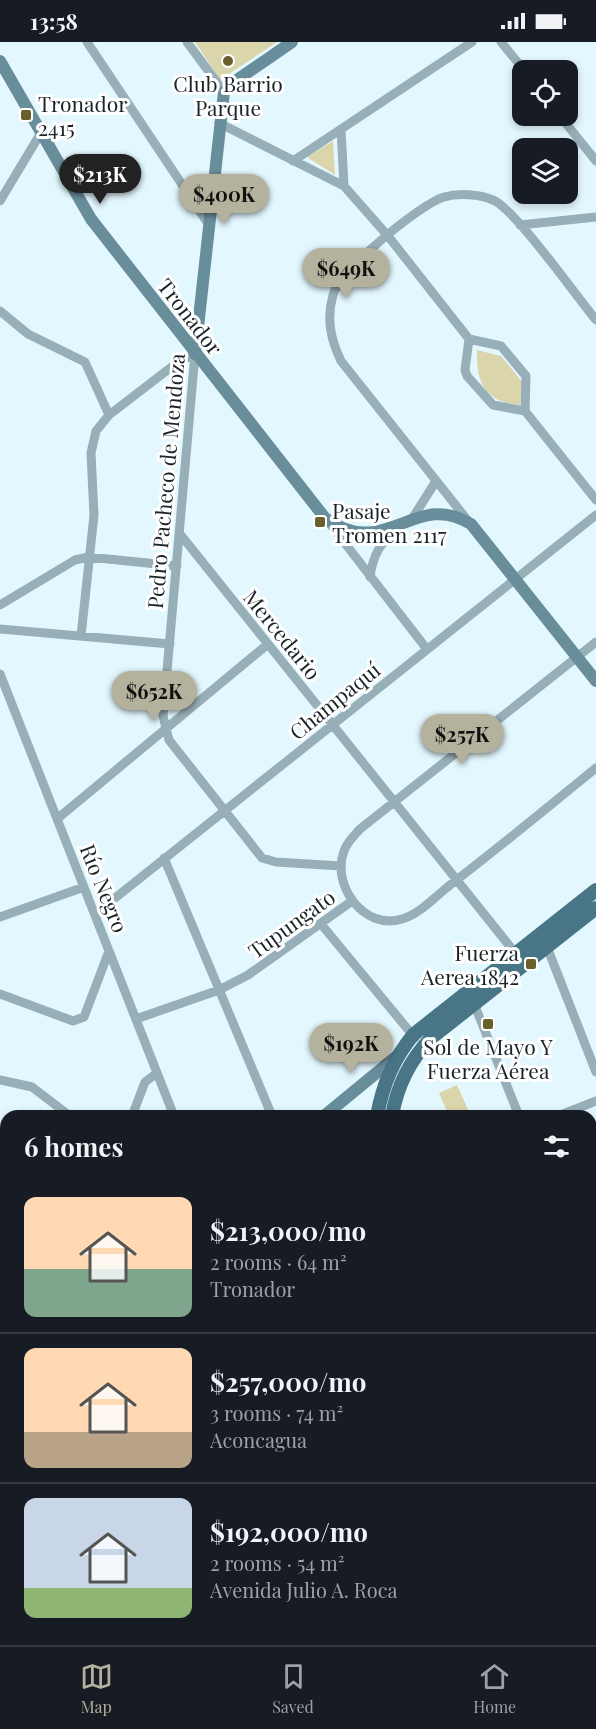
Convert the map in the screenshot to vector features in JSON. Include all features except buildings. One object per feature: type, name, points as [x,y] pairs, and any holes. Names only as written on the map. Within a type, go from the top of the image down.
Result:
[{"type":"main road","points":[[224,92],[234,82],[292,42]]},
{"type":"main road","name":"Tronador","points":[[0,61],[91,219],[325,518],[347,531],[359,533],[384,531],[412,519],[437,513],[460,518],[471,524]]},
{"type":"main road","name":"Pedro Pacheco de Mendoza","points":[[195,354],[224,92]]},
{"type":"main road","points":[[471,524],[596,681]]},
{"type":"main road","points":[[394,1110],[401,1081],[422,1047],[516,954],[596,890]]},
{"type":"main road","points":[[331,1110],[397,1056],[414,1035],[547,947],[596,908]]},
{"type":"main road","points":[[378,1110],[384,1087],[397,1056]]},
{"type":"street","points":[[87,42],[209,225]]},
{"type":"street","points":[[187,42],[224,92]]},
{"type":"street","points":[[293,161],[472,42]]},
{"type":"street","points":[[501,42],[516,60]]},
{"type":"street","points":[[219,123],[344,186],[388,236],[469,339],[501,346],[526,376],[528,383],[525,411]]},
{"type":"street","points":[[568,126],[596,161]]},
{"type":"street","points":[[341,129],[344,186]]},
{"type":"street","points":[[0,201],[42,131]]},
{"type":"street","points":[[471,524],[341,361],[330,331],[333,294],[338,283],[388,236],[430,203],[459,195],[495,200],[509,211],[596,320]]},
{"type":"street","points":[[520,225],[596,217]]},
{"type":"street","points":[[0,311],[28,334],[84,362],[109,415]]},
{"type":"street","points":[[469,339],[465,370],[467,376],[493,405],[525,411],[596,500]]},
{"type":"street","points":[[81,636],[94,515],[92,446],[99,425],[178,362],[195,354]]},
{"type":"street","name":"Pedro Pacheco de Mendoza","points":[[165,730],[163,716],[195,354]]},
{"type":"street","points":[[412,519],[436,481]]},
{"type":"street","name":"Champaquí","points":[[95,914],[426,648],[596,515]]},
{"type":"street","points":[[325,518],[426,648]]},
{"type":"street","name":"Tronador","points":[[370,577],[375,554],[380,544],[399,525]]},
{"type":"street","name":"Mercedario","points":[[180,534],[516,954]]},
{"type":"street","points":[[0,605],[75,560],[88,558],[177,566]]},
{"type":"street","points":[[0,629],[170,644]]},
{"type":"street","points":[[352,901],[344,885],[341,866],[348,842],[394,801],[596,642]]},
{"type":"street","points":[[57,819],[268,644]]},
{"type":"street","name":"Río Negro","points":[[0,674],[172,1110]]},
{"type":"street","points":[[165,730],[169,740],[262,858],[276,862],[341,866]]},
{"type":"street","name":"Tupungato","points":[[136,1019],[219,990],[248,975],[352,901],[371,917],[382,921],[402,919],[457,880],[596,768]]},
{"type":"street","points":[[164,858],[269,1110]]},
{"type":"street","points":[[0,917],[84,887]]},
{"type":"street","points":[[321,924],[422,1047]]},
{"type":"street","points":[[547,947],[596,1072]]},
{"type":"street","points":[[0,994],[73,1021],[79,1020],[84,1017],[109,951]]},
{"type":"street","points":[[471,997],[517,1110]]},
{"type":"street","points":[[134,1110],[145,1082],[157,1072]]},
{"type":"street","points":[[0,1080],[32,1087],[62,1110]]},
{"type":"street","points":[[573,1110],[596,1101]]},
{"type":"shaded area","name":"Club Barrio Parque","points":[[195,42],[277,42],[220,80]]},
{"type":"shaded area","points":[[333,141],[335,175],[307,157]]},
{"type":"shaded area","points":[[477,350],[501,356],[524,384],[520,405],[498,400],[485,389],[478,372]]},
{"type":"shaded area","points":[[457,1085],[468,1110],[446,1110],[439,1093]]},
{"type":"place","name":"Club Barrio Parque","points":[[228,61]]},
{"type":"place","name":"Tronador 2415","points":[[26,115]]},
{"type":"place","name":"Pasaje Tromen 2117","points":[[320,522]]},
{"type":"place","name":"Fuerza Aerea 1842","points":[[531,964]]},
{"type":"place","name":"Sol de Mayo Y Fuerza Aérea","points":[[488,1024]]}]
